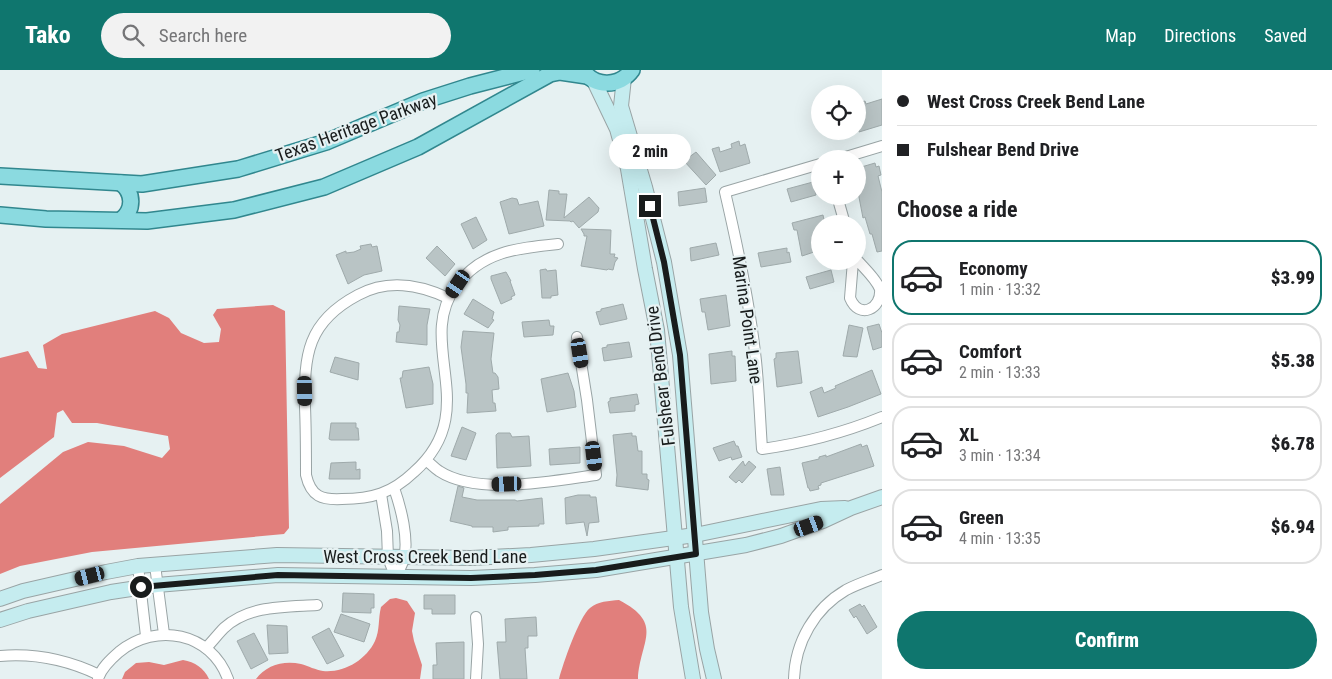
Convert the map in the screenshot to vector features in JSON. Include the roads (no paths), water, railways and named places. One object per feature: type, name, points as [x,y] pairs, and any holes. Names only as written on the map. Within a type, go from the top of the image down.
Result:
[{"type":"main road","name":"Texas Heritage Parkway","points":[[0,176],[142,184],[238,169],[326,142],[423,101],[532,70]]},
{"type":"main road","name":"Texas Heritage Parkway","points":[[0,215],[46,219],[146,221],[234,210],[324,187],[418,147],[550,74],[560,72],[588,76],[610,83],[631,73]]},
{"type":"main road","name":"Fulshear Bend Drive","points":[[631,73],[621,106],[645,187],[664,262],[676,326],[704,630],[714,679]]},
{"type":"main road","name":"Fulshear Bend Drive","points":[[588,76],[616,129],[628,169],[657,330],[684,630],[693,679]]},
{"type":"main road","points":[[121,183],[130,194],[131,202],[129,211],[121,220]]},
{"type":"main road","points":[[142,184],[139,201],[146,221]]},
{"type":"main road","points":[[657,330],[676,326]]},
{"type":"main road","name":"West Cross Creek Bend Lane","points":[[0,620],[28,611],[157,585],[278,575],[471,578],[596,570],[746,545],[781,536],[882,497]]},
{"type":"main road","name":"West Cross Creek Bend Lane","points":[[0,599],[32,589],[138,566],[277,556],[471,558],[594,550],[694,535],[821,509],[851,508]]},
{"type":"street","points":[[866,151],[882,146]]},
{"type":"street","name":"Marina Point Lane","points":[[811,167],[725,192],[739,249],[748,304],[756,361],[762,448],[795,444],[825,437],[882,417]]},
{"type":"street","points":[[448,298],[431,290],[416,286],[399,284],[381,286],[364,292],[346,302],[328,316],[316,331],[308,352],[304,374],[306,475],[312,492],[330,500],[354,499],[381,494],[394,488],[427,461],[442,434],[447,414],[448,394],[441,331],[443,314],[448,298],[469,272],[486,259],[504,252],[558,244]]},
{"type":"street","points":[[852,270],[850,298],[852,304],[857,309],[864,311],[875,308],[879,302],[881,291],[865,270]]},
{"type":"street","points":[[427,461],[439,472],[454,478],[472,483],[492,485],[535,483],[596,475],[577,337]]},
{"type":"street","points":[[394,488],[402,510],[405,532],[404,558],[396,578]]},
{"type":"street","points":[[381,494],[387,531],[388,558],[396,578]]},
{"type":"street","points":[[155,565],[164,634]]},
{"type":"street","points":[[138,566],[146,636]]},
{"type":"street","points":[[794,679],[799,650],[809,626],[825,606],[847,590],[882,576]]},
{"type":"street","points":[[206,648],[225,627],[243,616],[260,610],[317,605]]},
{"type":"street","points":[[476,617],[478,644],[476,679]]},
{"type":"street","points":[[0,656],[26,655],[51,658],[84,667],[99,677],[112,658],[129,644],[146,636],[164,634],[188,639],[206,648],[218,660],[228,679]]}]
